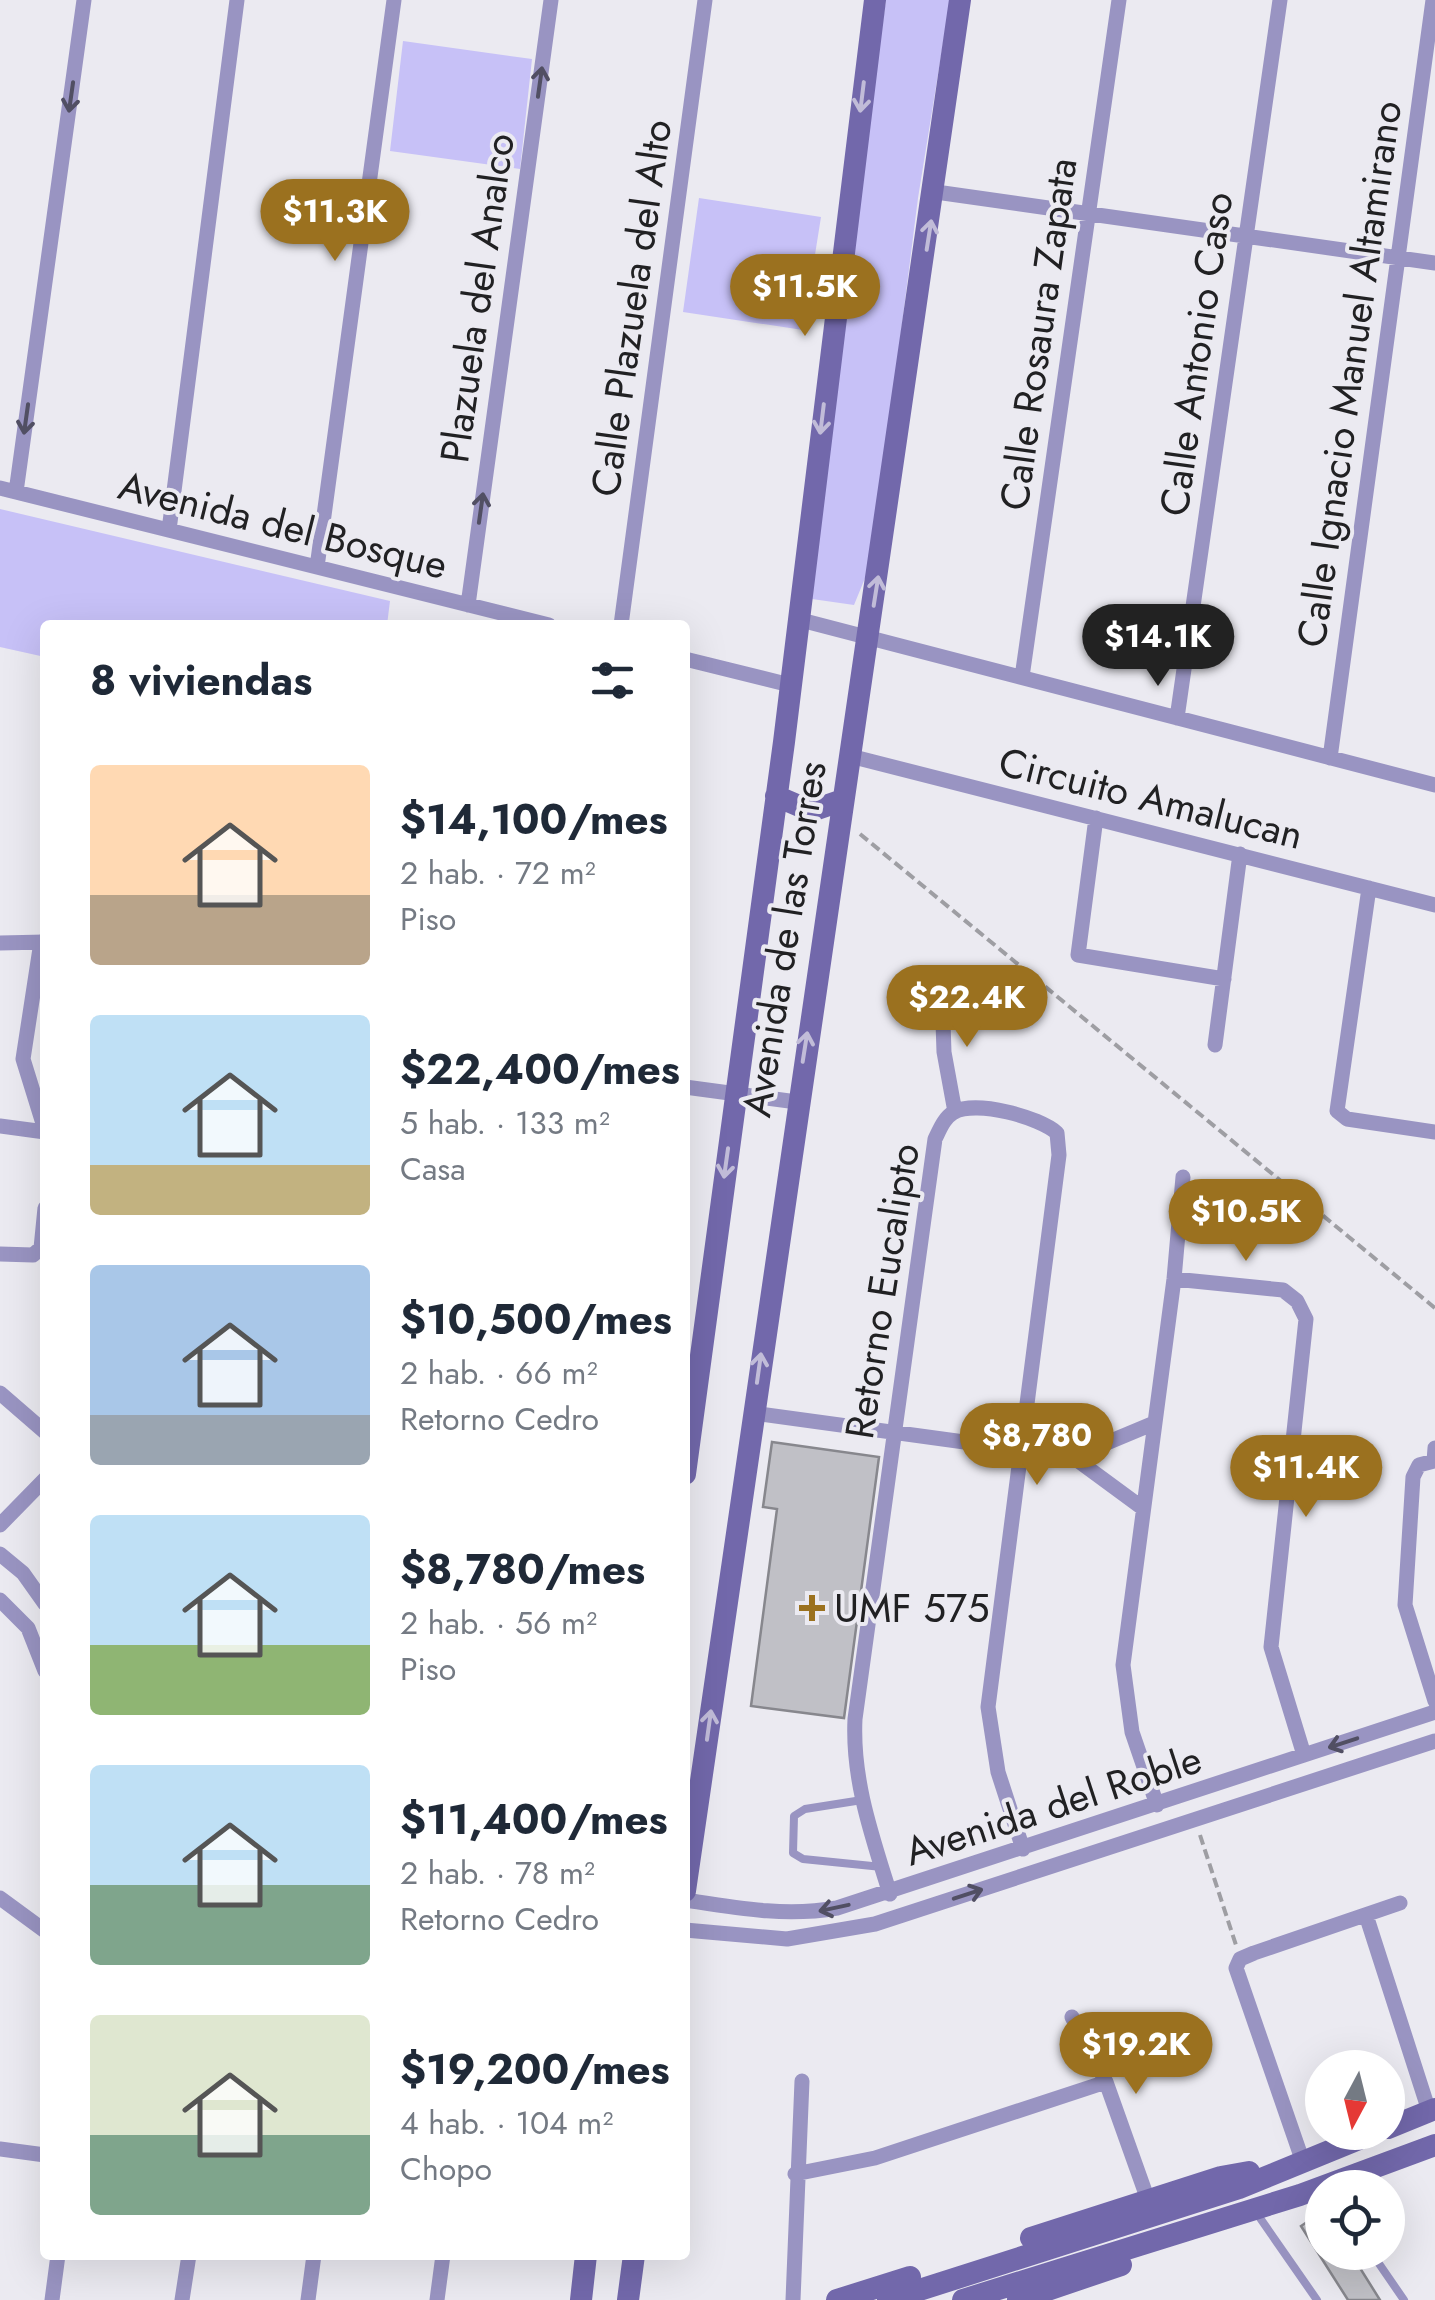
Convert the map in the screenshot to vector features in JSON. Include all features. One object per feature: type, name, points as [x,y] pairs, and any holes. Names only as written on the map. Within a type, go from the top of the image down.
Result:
[{"type":"street","points":[[8,490],[84,0]]},
{"type":"street","points":[[168,530],[237,0]]},
{"type":"street","points":[[317,567],[394,0]]},
{"type":"street","name":"Plazuela del Analco","points":[[468,605],[551,0]]},
{"type":"street","name":"Calle Plazuela del Alto","points":[[622,620],[705,0]]},
{"type":"street","name":"Avenida de las Torres","points":[[690,1436],[776,796],[875,0]]},
{"type":"street","name":"Avenida de las Torres","points":[[690,1854],[797,1102],[936,192],[960,0]]},
{"type":"street","name":"Calle Rosaura Zapata","points":[[1022,677],[1118,0]]},
{"type":"street","name":"Calle Antonio Caso","points":[[1177,718],[1280,0]]},
{"type":"street","name":"Calle Ignacio Manuel Altamirano","points":[[1330,758],[1433,0]]},
{"type":"street","points":[[936,192],[1435,262]]},
{"type":"street","name":"Avenida del Bosque","points":[[8,490],[530,620]]},
{"type":"street","points":[[797,619],[1435,785]]},
{"type":"street","points":[[690,660],[790,685]]},
{"type":"street","name":"Circuito Amalucan","points":[[850,756],[1435,904]]},
{"type":"street","points":[[776,796],[811,811],[842,809]]},
{"type":"street","points":[[1096,818],[1078,955],[1224,979]]},
{"type":"street","points":[[1215,1046],[1240,854]]},
{"type":"street","points":[[1370,888],[1337,1111],[1347,1119],[1435,1132]]},
{"type":"street","points":[[5,944],[40,950]]},
{"type":"street","points":[[40,961],[22,1058],[40,1115]]},
{"type":"street","points":[[942,992],[944,1052],[955,1112]]},
{"type":"street","points":[[690,1088],[797,1102]]},
{"type":"street","name":"Retorno Eucalipto","points":[[890,1894],[862,1800],[854,1752],[855,1719],[936,1139],[942,1124],[955,1112],[975,1108],[1041,1119],[1057,1133],[1059,1155],[988,1707],[998,1772],[1023,1849]]},
{"type":"street","points":[[0,1126],[40,1130]]},
{"type":"street","points":[[1157,1804],[1124,1696],[1123,1665],[1184,1178]]},
{"type":"street","points":[[0,1254],[33,1255],[40,1249]]},
{"type":"street","points":[[1174,1278],[1282,1290],[1297,1301],[1306,1319],[1272,1647],[1304,1755]]},
{"type":"street","points":[[0,1392],[40,1428]]},
{"type":"street","points":[[752,1413],[1073,1457],[1141,1507]]},
{"type":"street","points":[[1073,1457],[1152,1424]]},
{"type":"street","points":[[1435,1456],[1420,1465],[1412,1477],[1405,1606],[1408,1629],[1435,1701]]},
{"type":"street","points":[[0,1525],[40,1484]]},
{"type":"street","points":[[0,1554],[23,1573],[40,1597]]},
{"type":"street","points":[[0,1600],[28,1628],[40,1658]]},
{"type":"street","name":"Avenida del Roble","points":[[690,1901],[804,1914],[890,1894],[1435,1712]]},
{"type":"street","name":"Avenida del Roble","points":[[690,1930],[786,1939],[823,1936],[875,1924],[1435,1741]]},
{"type":"street","points":[[0,1898],[40,1927]]},
{"type":"street","points":[[1293,2166],[1238,1963],[1400,1902]]},
{"type":"street","points":[[1366,1915],[1432,2110],[1405,2121]]},
{"type":"street","points":[[1072,2017],[1106,2082],[1148,2200]]},
{"type":"street","points":[[793,2300],[802,2081]]},
{"type":"street","points":[[796,2174],[875,2158],[1106,2082]]},
{"type":"street","points":[[1370,2170],[1435,2144]]},
{"type":"street","points":[[0,2149],[40,2153]]},
{"type":"street","points":[[838,2300],[1221,2177],[1293,2166],[1332,2150]]},
{"type":"street","points":[[1018,2300],[1248,2205],[1293,2166]]},
{"type":"street","points":[[888,2300],[1248,2205],[1305,2194]]},
{"type":"street","points":[[963,2300],[1248,2205]]},
{"type":"street","points":[[52,2300],[57,2260]]},
{"type":"street","points":[[182,2300],[188,2260]]},
{"type":"street","points":[[308,2300],[313,2260]]},
{"type":"street","points":[[437,2300],[442,2260]]},
{"type":"street","points":[[578,2296],[585,2260]]},
{"type":"street","points":[[633,2260],[629,2291],[647,2300]]},
{"type":"lane","points":[[862,1800],[805,1809],[794,1816],[793,1853],[803,1859],[882,1867]]},
{"type":"lane","points":[[1248,2205],[1316,2300]]},
{"type":"lane","points":[[1383,2270],[1404,2300]]},
{"type":"path","points":[[842,809],[1435,1308]]},
{"type":"path","points":[[1195,1820],[1238,1963]]},
{"type":"shaded area","points":[[886,0],[950,0],[918,198],[872,561],[854,605],[812,599],[865,143]]},
{"type":"shaded area","points":[[403,41],[532,59],[520,169],[390,151]]},
{"type":"shaded area","points":[[699,198],[821,217],[803,330],[683,312]]},
{"type":"shaded area","points":[[0,509],[390,601],[388,620],[40,620],[40,656],[0,647]]},
{"type":"building","name":"UMF 575","points":[[772,1442],[879,1457],[844,1718],[751,1706],[777,1509],[763,1507]]},
{"type":"building","points":[[1329,2270],[1361,2270],[1380,2300],[1348,2300]]},
{"type":"place","name":"UMF 575","points":[[812,1608]]}]
